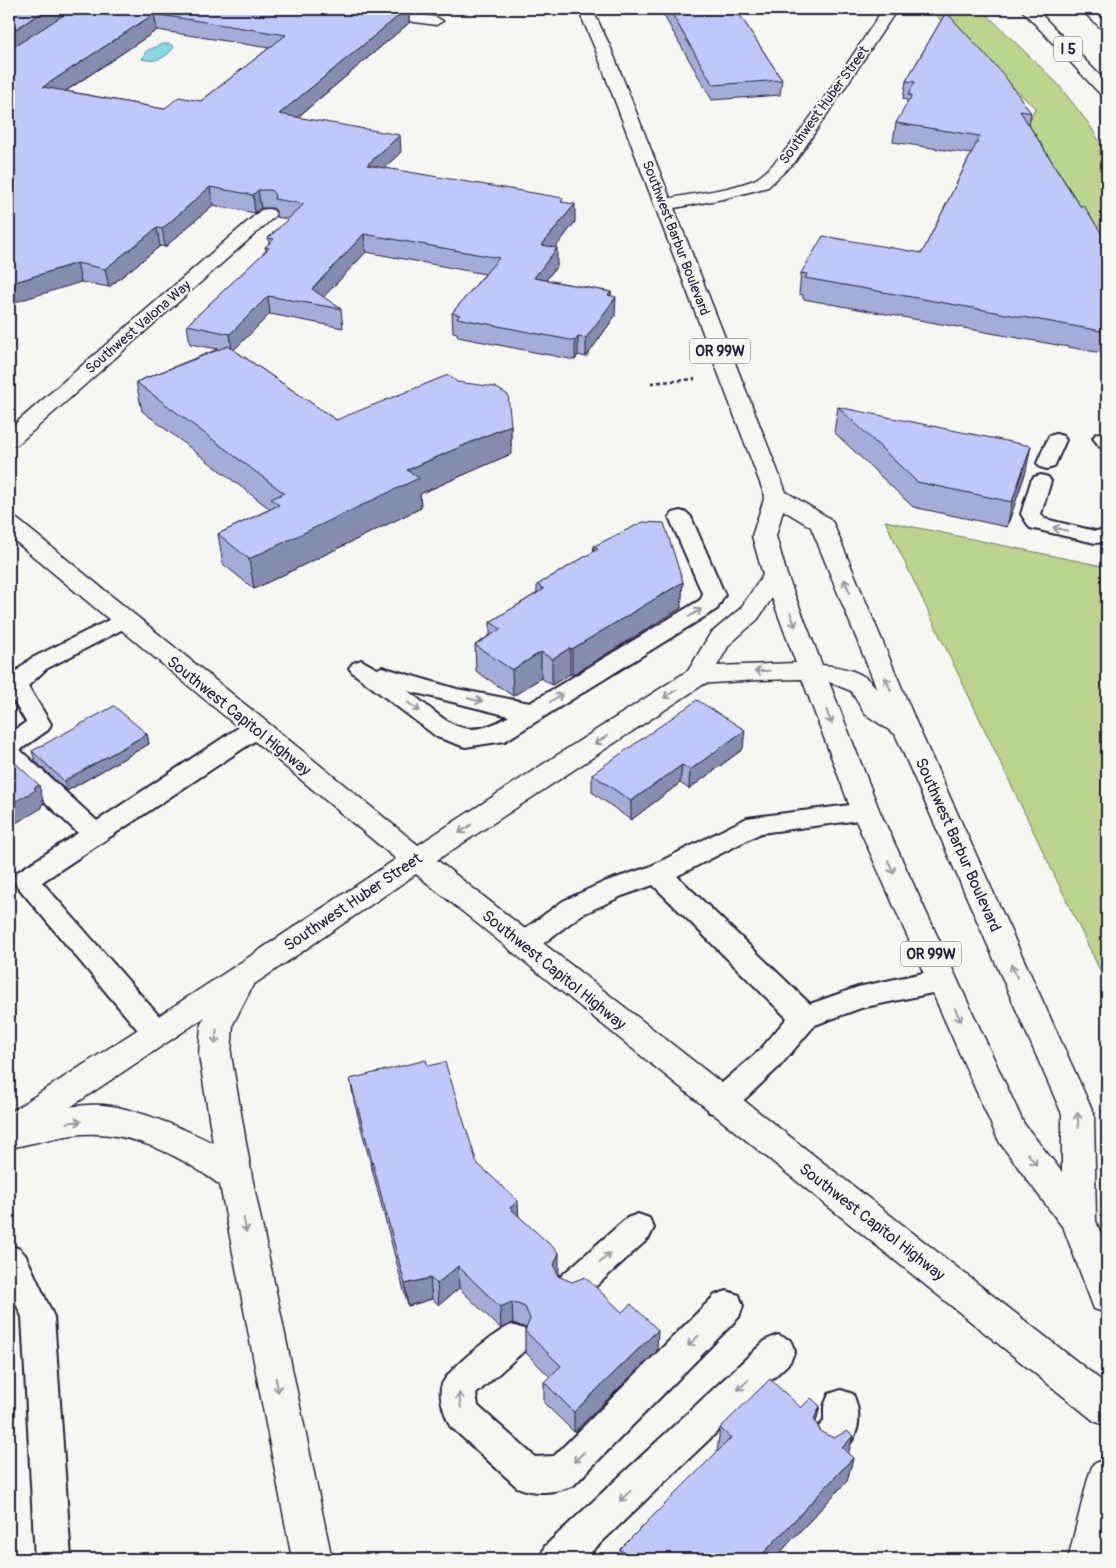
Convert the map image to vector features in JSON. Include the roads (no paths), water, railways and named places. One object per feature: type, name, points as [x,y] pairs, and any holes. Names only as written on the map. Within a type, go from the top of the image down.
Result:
[{"type":"main road","points":[[350,9],[436,21]]},
{"type":"main road","name":"Southwest Barbur Boulevard","points":[[585,9],[602,46],[776,496],[764,536],[775,575],[866,812],[1012,1133],[1079,1221],[1107,1297]]},
{"type":"main road","name":"I 5","points":[[1028,9],[1107,92]]},
{"type":"main road","points":[[1087,9],[1107,26]]},
{"type":"main road","name":"Southwest Huber Street","points":[[664,206],[723,194],[762,183],[788,158],[887,14]]},
{"type":"main road","name":"Southwest Valona Way","points":[[9,440],[267,214]]},
{"type":"main road","name":"Southwest Barbur Boulevard","points":[[776,496],[821,523],[906,729],[1078,1114],[1079,1221]]},
{"type":"main road","name":"Southwest Capitol Highway","points":[[9,524],[416,860],[1107,1408]]},
{"type":"main road","points":[[698,676],[719,640],[749,614],[775,575]]},
{"type":"main road","points":[[698,676],[759,671],[811,671],[846,678],[860,685],[873,707],[906,729]]},
{"type":"main road","name":"Southwest Huber Street","points":[[9,1130],[242,977],[361,894],[698,676]]},
{"type":"main road","points":[[242,977],[217,1024],[215,1055],[235,1178],[312,1559]]},
{"type":"main road","points":[[9,1134],[74,1121],[111,1120],[172,1139],[205,1155],[235,1178]]},
{"type":"main road","points":[[1088,1559],[1107,1478]]},
{"type":"lane","points":[[1056,440],[1031,514],[1037,524],[1095,537],[1107,536]]},
{"type":"lane","points":[[534,712],[432,690],[361,668],[446,732],[465,739],[496,735],[534,712],[709,604],[714,595],[680,517]]},
{"type":"lane","points":[[9,746],[39,724],[15,685],[38,664],[123,620]]},
{"type":"lane","points":[[157,1033],[25,880],[256,728]]},
{"type":"lane","points":[[9,754],[94,834]]},
{"type":"lane","points":[[522,945],[572,908],[613,889],[658,874],[756,824],[866,812]]},
{"type":"lane","points":[[658,874],[805,1017]]},
{"type":"lane","points":[[720,1103],[770,1059],[805,1017],[858,998],[942,980]]},
{"type":"lane","points":[[572,1287],[638,1228]]},
{"type":"lane","points":[[9,1259],[15,1266],[38,1317],[53,1559]]},
{"type":"lane","points":[[512,1340],[458,1388],[462,1414],[529,1475],[562,1473],[727,1306]]},
{"type":"lane","points":[[558,1559],[778,1351]]},
{"type":"lane","points":[[828,1442],[842,1427],[841,1406]]},
{"type":"water","points":[[162,44],[170,44],[174,47],[160,59],[142,59],[146,51]]}]
